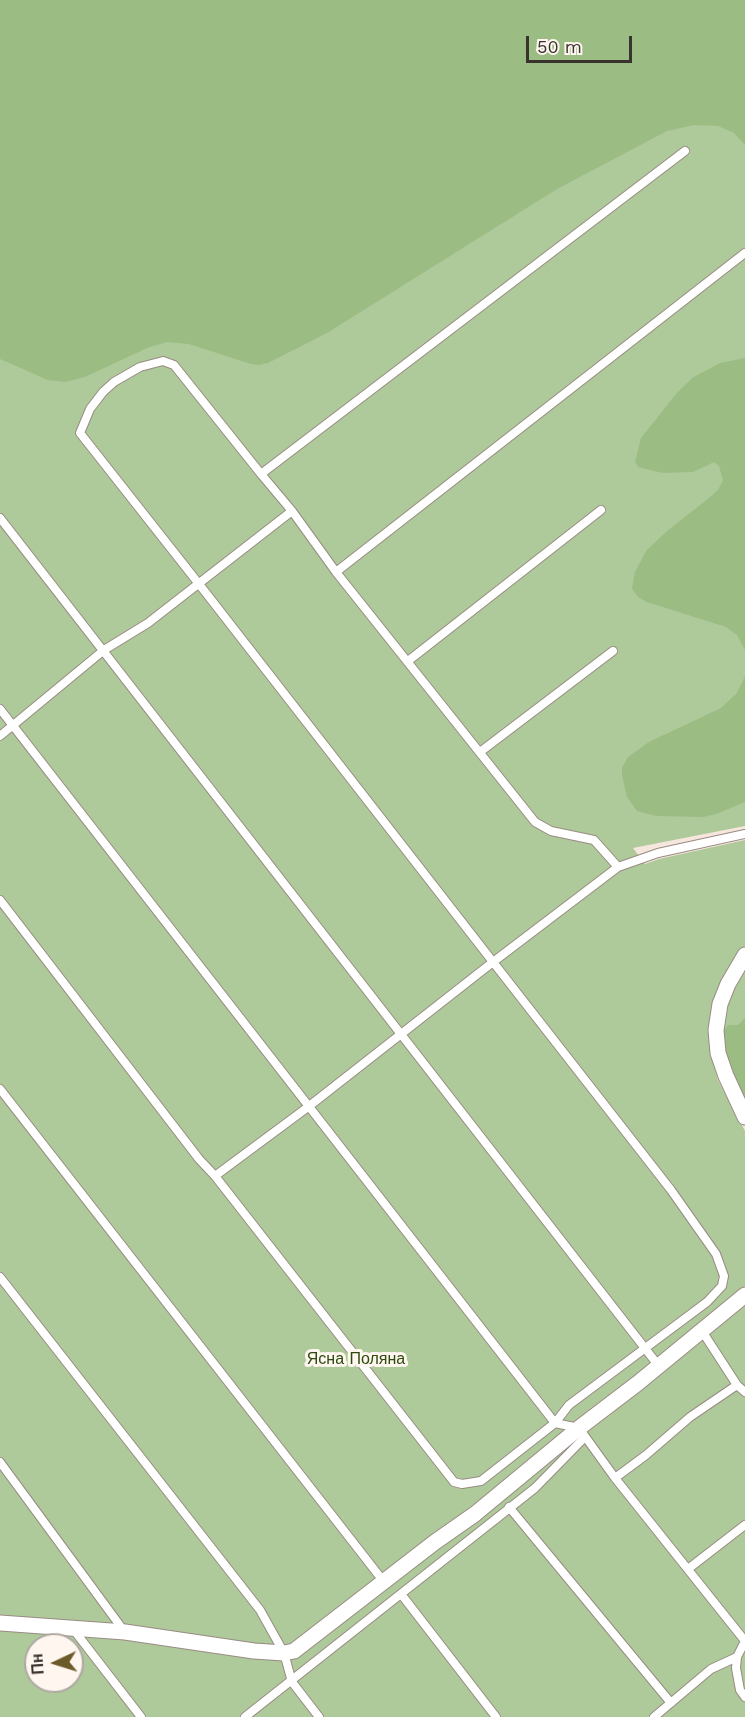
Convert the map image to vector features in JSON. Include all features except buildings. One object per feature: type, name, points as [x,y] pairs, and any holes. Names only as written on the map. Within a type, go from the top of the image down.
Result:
[{"type":"street","points":[[745,956],[728,984],[720,1004],[716,1030],[718,1053],[745,1117]]},
{"type":"street","points":[[0,1623],[125,1632],[254,1651],[284,1653],[294,1651],[582,1432],[658,1365],[745,1295]]},
{"type":"lane","points":[[261,474],[685,151]]},
{"type":"lane","points":[[336,572],[745,253]]},
{"type":"lane","points":[[0,900],[199,1159],[215,1176],[454,1482],[462,1484],[481,1481],[555,1423],[569,1406],[715,1295],[722,1286],[724,1276],[716,1254],[671,1190],[80,433],[90,409],[103,392],[128,373],[141,367],[163,361],[174,365],[292,511],[336,572],[535,822],[551,831],[594,840],[618,867]]},
{"type":"lane","points":[[408,661],[601,510]]},
{"type":"lane","points":[[0,736],[104,650],[148,623],[292,511]]},
{"type":"lane","points":[[0,518],[658,1365]]},
{"type":"lane","points":[[480,752],[613,651]]},
{"type":"lane","points":[[0,709],[555,1423],[582,1432],[615,1478],[745,1642],[737,1657],[736,1668],[740,1690],[745,1696]]},
{"type":"lane","points":[[215,1176],[308,1107],[618,867],[658,853],[745,834]]},
{"type":"lane","points":[[0,1089],[384,1582]]},
{"type":"lane","points":[[0,1277],[260,1610],[284,1653],[292,1682],[319,1717]]},
{"type":"lane","points":[[702,1331],[737,1385],[745,1392]]},
{"type":"lane","points":[[615,1478],[690,1417],[737,1385]]},
{"type":"lane","points":[[245,1717],[535,1488],[582,1432]]},
{"type":"lane","points":[[0,1462],[125,1632]]},
{"type":"lane","points":[[509,1507],[671,1703]]},
{"type":"lane","points":[[688,1569],[745,1525]]},
{"type":"lane","points":[[401,1594],[496,1717]]},
{"type":"lane","points":[[72,1627],[141,1717]]},
{"type":"lane","points":[[654,1717],[711,1669],[737,1657]]},
{"type":"green space","name":"Ясна Поляна","points":[[0,0],[745,0],[745,826],[633,848],[645,864],[745,840],[745,950],[739,957],[712,1055],[718,1080],[745,1131],[745,1717],[0,1717]]},
{"type":"green space","points":[[0,0],[745,0],[745,145],[734,133],[718,126],[694,125],[667,131],[557,189],[327,333],[268,363],[251,364],[189,344],[167,342],[147,348],[85,377],[65,382],[48,380],[0,359]]},
{"type":"green space","points":[[745,358],[745,650],[737,635],[726,627],[647,602],[638,597],[632,589],[635,572],[646,551],[718,490],[723,480],[719,466],[714,462],[693,472],[663,473],[638,467],[635,462],[641,438],[676,394],[692,378],[720,363]]},
{"type":"green space","points":[[745,676],[745,802],[703,817],[656,816],[637,811],[627,797],[622,775],[622,768],[628,757],[649,742],[721,708],[737,693]]},
{"type":"green space","points":[[745,967],[745,1103],[721,1031],[732,987]]},
{"type":"green space","points":[[745,1018],[745,1098],[735,1082],[726,1058],[722,1033],[728,1025],[738,1025]]}]
